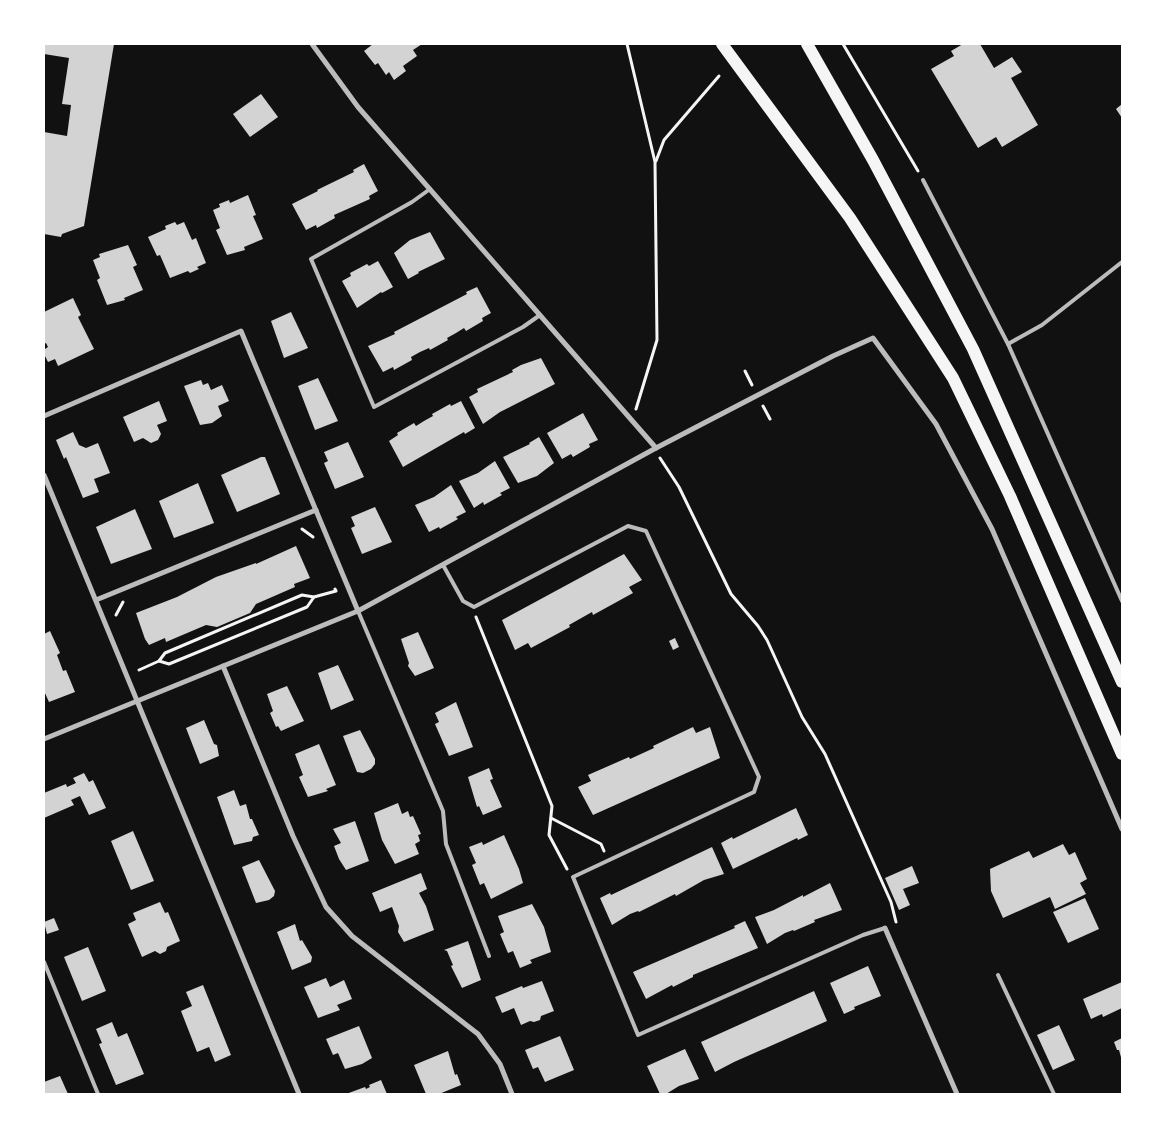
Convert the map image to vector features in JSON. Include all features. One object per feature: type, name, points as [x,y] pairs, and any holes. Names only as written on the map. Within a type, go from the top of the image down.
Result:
[{"type":"main road","points":[[722,44],[850,218],[953,378],[1010,496],[1122,754]]},
{"type":"main road","points":[[807,44],[873,160],[973,349],[1122,682]]},
{"type":"street","points":[[312,44],[358,107],[656,448]]},
{"type":"street","points":[[44,416],[241,331],[358,611]]},
{"type":"street","points":[[44,739],[358,611],[656,448],[824,360],[872,338],[936,424],[969,483],[992,529],[1122,829]]},
{"type":"street","points":[[44,475],[299,1094]]},
{"type":"street","points":[[96,600],[316,510]]},
{"type":"street","points":[[223,666],[293,836],[326,907],[352,936],[478,1034],[500,1064],[512,1094]]},
{"type":"street","points":[[885,928],[957,1094]]},
{"type":"lane","points":[[923,180],[1008,344],[1122,601]]},
{"type":"lane","points":[[430,189],[412,202],[311,259],[374,407],[540,316]]},
{"type":"lane","points":[[1008,344],[1042,325],[1122,262]]},
{"type":"lane","points":[[443,565],[463,601],[474,607],[628,526],[646,531],[759,777],[754,792],[574,877],[638,1034],[863,935],[885,928]]},
{"type":"lane","points":[[358,611],[443,811],[446,844],[489,956]]},
{"type":"lane","points":[[44,962],[98,1094]]},
{"type":"lane","points":[[998,975],[1054,1094]]},
{"type":"path","points":[[626,44],[655,162],[657,340],[632,420]]},
{"type":"path","points":[[843,44],[923,180]]},
{"type":"path","points":[[655,162],[664,140],[719,76]]},
{"type":"path","points":[[656,448],[693,513],[731,594],[758,626],[767,640],[802,717],[825,754],[891,902],[897,924],[893,949]]},
{"type":"path","points":[[297,530],[302,529],[314,537],[317,546]]},
{"type":"path","points":[[139,670],[160,661],[165,653],[302,594],[314,597],[336,590],[332,582]]},
{"type":"path","points":[[160,661],[169,664],[307,606],[314,597]]},
{"type":"path","points":[[116,615],[123,602],[132,599]]},
{"type":"path","points":[[474,607],[476,622],[552,806],[549,835],[562,864],[574,877]]},
{"type":"path","points":[[551,818],[601,844],[609,860]]},
{"type":"building","points":[[44,44],[114,44],[84,226],[62,234],[61,237],[44,234],[44,132],[67,136],[71,105],[62,104],[69,58],[44,54]]},
{"type":"building","points":[[373,44],[422,44],[413,50],[417,56],[403,66],[406,71],[394,80],[389,72],[386,75],[378,63],[375,65],[364,51]]},
{"type":"building","points":[[963,44],[980,44],[994,68],[1012,57],[1022,72],[1011,78],[1038,125],[1002,147],[996,137],[978,148],[931,69],[954,56],[951,51]]},
{"type":"building","points":[[261,94],[278,117],[250,137],[233,114]]},
{"type":"building","points":[[1122,104],[1122,118],[1116,109]]},
{"type":"building","points":[[364,164],[378,191],[369,196],[370,199],[334,215],[335,218],[317,228],[316,225],[306,230],[292,204],[354,172],[353,170]]},
{"type":"building","points":[[248,195],[256,215],[253,216],[263,239],[244,247],[245,250],[227,255],[216,230],[220,228],[213,210],[220,207],[219,204],[229,200],[230,203]]},
{"type":"building","points":[[175,222],[177,225],[184,222],[192,240],[196,238],[206,263],[190,273],[188,271],[170,278],[160,255],[157,256],[148,237],[166,229],[165,226]]},
{"type":"building","points":[[430,232],[445,259],[408,279],[394,253],[410,240]]},
{"type":"building","points":[[128,245],[137,265],[133,267],[143,290],[124,298],[125,300],[107,305],[97,280],[100,278],[93,260],[100,257],[99,254]]},
{"type":"building","points":[[378,261],[393,287],[381,292],[357,308],[342,281],[351,276],[350,273],[367,264],[369,266]]},
{"type":"building","points":[[477,287],[491,313],[482,318],[483,321],[466,331],[464,328],[430,350],[429,348],[420,352],[411,357],[412,360],[394,370],[393,367],[383,372],[368,346],[395,334],[394,332]]},
{"type":"building","points":[[73,298],[81,315],[78,317],[94,349],[58,366],[55,359],[48,362],[44,354],[45,349],[48,347],[46,343],[44,344],[44,312]]},
{"type":"building","points":[[291,312],[308,348],[284,358],[271,321]]},
{"type":"building","points":[[541,358],[555,384],[500,412],[483,424],[469,397],[478,392],[477,389],[513,372],[512,370],[521,365]]},
{"type":"building","points":[[318,378],[338,421],[315,430],[298,386]]},
{"type":"building","points":[[201,380],[203,385],[208,383],[211,390],[222,385],[229,401],[218,406],[222,416],[212,423],[200,425],[184,386]]},
{"type":"building","points":[[159,401],[167,421],[157,425],[161,434],[158,440],[151,443],[143,438],[134,442],[123,417]]},
{"type":"building","points":[[461,401],[475,428],[465,434],[464,432],[403,467],[389,441],[398,435],[397,433],[414,423],[416,426],[450,404],[451,406]]},
{"type":"building","points":[[583,413],[598,440],[589,444],[590,447],[573,457],[571,454],[562,459],[547,433]]},
{"type":"building","points":[[73,432],[79,445],[86,448],[98,443],[110,473],[94,479],[99,492],[83,498],[66,457],[64,459],[56,440]]},
{"type":"building","points":[[539,437],[554,463],[537,476],[518,483],[503,457],[530,444]]},
{"type":"building","points":[[348,442],[364,477],[335,489],[324,463],[328,461],[324,452]]},
{"type":"building","points":[[261,457],[265,457],[280,494],[237,512],[221,475]]},
{"type":"building","points":[[495,461],[510,488],[484,505],[483,502],[474,508],[459,481],[478,473]]},
{"type":"building","points":[[198,483],[214,523],[174,538],[159,501]]},
{"type":"building","points":[[451,485],[466,512],[440,529],[439,527],[429,532],[415,505],[434,497]]},
{"type":"building","points":[[375,507],[392,542],[362,554],[351,528],[355,526],[351,517]]},
{"type":"building","points":[[135,509],[152,549],[111,564],[96,527]]},
{"type":"building","points":[[296,546],[310,578],[294,584],[295,587],[256,604],[250,613],[217,627],[206,625],[166,642],[165,638],[149,645],[145,639],[136,613],[177,597],[216,577],[256,564]]},
{"type":"building","points":[[624,554],[642,580],[629,587],[633,593],[593,615],[592,612],[569,625],[570,627],[531,648],[528,643],[515,650],[502,620]]},
{"type":"building","points":[[50,631],[60,653],[57,655],[63,671],[66,670],[75,692],[49,702],[44,691],[44,634]]},
{"type":"building","points":[[418,632],[434,668],[415,676],[408,666],[409,663],[401,639]]},
{"type":"building","points":[[675,638],[679,647],[673,650],[669,641]]},
{"type":"building","points":[[338,665],[354,700],[331,710],[318,673]]},
{"type":"building","points":[[287,686],[304,721],[281,731],[278,726],[276,727],[270,713],[273,711],[267,694]]},
{"type":"building","points":[[456,702],[473,747],[449,756],[435,724],[439,722],[435,713]]},
{"type":"building","points":[[204,720],[214,744],[217,745],[219,756],[200,764],[186,728]]},
{"type":"building","points":[[693,727],[696,733],[710,727],[720,758],[593,815],[578,787],[591,781],[588,775],[629,757],[630,759]]},
{"type":"building","points":[[360,730],[375,759],[375,764],[371,769],[363,773],[357,772],[343,736]]},
{"type":"building","points":[[319,744],[336,785],[326,789],[328,791],[308,797],[299,777],[303,775],[295,754]]},
{"type":"building","points":[[489,768],[493,779],[490,780],[502,807],[483,815],[479,806],[477,807],[468,777]]},
{"type":"building","points":[[84,773],[89,782],[93,780],[106,808],[89,815],[80,796],[71,800],[74,805],[44,818],[44,793],[66,784],[67,787],[76,783],[73,778]]},
{"type":"building","points":[[234,790],[240,806],[246,804],[250,819],[252,819],[259,835],[253,837],[252,841],[234,845],[217,797]]},
{"type":"building","points":[[398,803],[402,814],[408,811],[410,817],[413,816],[421,834],[418,835],[420,841],[415,844],[419,854],[395,864],[382,840],[374,813]]},
{"type":"building","points":[[796,808],[808,835],[798,840],[797,838],[733,869],[721,843]]},
{"type":"building","points":[[355,821],[369,861],[346,870],[334,846],[341,843],[333,829]]},
{"type":"building","points":[[133,831],[154,881],[131,890],[111,841]]},
{"type":"building","points":[[504,835],[523,883],[491,899],[484,883],[480,885],[472,865],[476,863],[469,847],[482,842],[483,845]]},
{"type":"building","points":[[1063,844],[1069,855],[1075,852],[1087,879],[1080,883],[1086,894],[1055,909],[1050,897],[1003,918],[991,891],[990,869],[1029,851],[1033,858]]},
{"type":"building","points":[[712,847],[724,874],[704,880],[676,896],[675,894],[639,912],[630,914],[612,925],[600,898],[610,893],[611,895]]},
{"type":"building","points":[[259,860],[275,891],[274,896],[269,900],[256,903],[242,867]]},
{"type":"building","points":[[912,866],[919,883],[903,889],[910,905],[899,910],[885,878]]},
{"type":"building","points":[[421,873],[427,889],[419,893],[426,906],[434,930],[404,942],[398,932],[399,926],[392,907],[380,912],[372,893]]},
{"type":"building","points":[[830,883],[842,910],[814,920],[815,922],[794,931],[785,933],[767,944],[755,917],[774,910],[803,895],[803,897]]},
{"type":"building","points":[[1085,898],[1099,929],[1068,943],[1053,912]]},
{"type":"building","points":[[160,902],[165,913],[168,912],[180,941],[167,947],[166,951],[160,954],[155,951],[142,957],[128,924],[136,920],[133,913]]},
{"type":"building","points":[[532,904],[544,927],[551,952],[530,960],[532,963],[520,968],[513,951],[508,953],[500,934],[504,932],[498,916]]},
{"type":"building","points":[[54,918],[59,930],[47,934],[44,922]]},
{"type":"building","points":[[745,921],[758,948],[693,975],[693,977],[673,987],[672,985],[646,999],[633,972],[735,928],[734,926]]},
{"type":"building","points":[[295,924],[300,941],[302,940],[312,957],[311,962],[292,970],[277,932]]},
{"type":"building","points":[[468,941],[481,980],[462,988],[451,966],[453,965],[447,951],[444,950]]},
{"type":"building","points":[[88,947],[106,991],[82,1001],[64,957]]},
{"type":"building","points":[[868,966],[881,996],[854,1007],[855,1009],[844,1014],[830,983]]},
{"type":"building","points":[[326,978],[330,987],[344,980],[352,999],[337,1005],[340,1010],[318,1018],[304,987]]},
{"type":"building","points":[[542,981],[554,1011],[541,1016],[540,1020],[530,1021],[521,1025],[514,1008],[502,1013],[495,997],[522,986],[523,988]]},
{"type":"building","points":[[1122,982],[1122,1008],[1103,1017],[1102,1014],[1091,1019],[1083,999]]},
{"type":"building","points":[[203,985],[231,1055],[215,1062],[209,1047],[197,1052],[181,1011],[192,1006],[186,992]]},
{"type":"building","points":[[814,991],[827,1021],[715,1072],[701,1042]]},
{"type":"building","points":[[112,1022],[118,1037],[127,1033],[144,1074],[116,1085],[99,1044],[102,1043],[96,1029]]},
{"type":"building","points":[[1059,1025],[1075,1060],[1053,1070],[1037,1035]]},
{"type":"building","points":[[359,1026],[372,1058],[362,1064],[345,1069],[338,1053],[333,1055],[326,1039]]},
{"type":"building","points":[[560,1036],[574,1070],[545,1082],[538,1067],[533,1069],[525,1050]]},
{"type":"building","points":[[1122,1038],[1122,1061],[1119,1050],[1117,1050],[1114,1042]]},
{"type":"building","points":[[685,1049],[699,1079],[679,1086],[666,1094],[660,1094],[647,1066]]},
{"type":"building","points":[[448,1051],[455,1075],[457,1074],[461,1085],[439,1094],[426,1094],[414,1065]]},
{"type":"building","points":[[60,1076],[68,1094],[44,1094],[44,1082]]},
{"type":"building","points":[[381,1080],[387,1094],[346,1094],[365,1087],[366,1089],[370,1087],[369,1085]]}]
